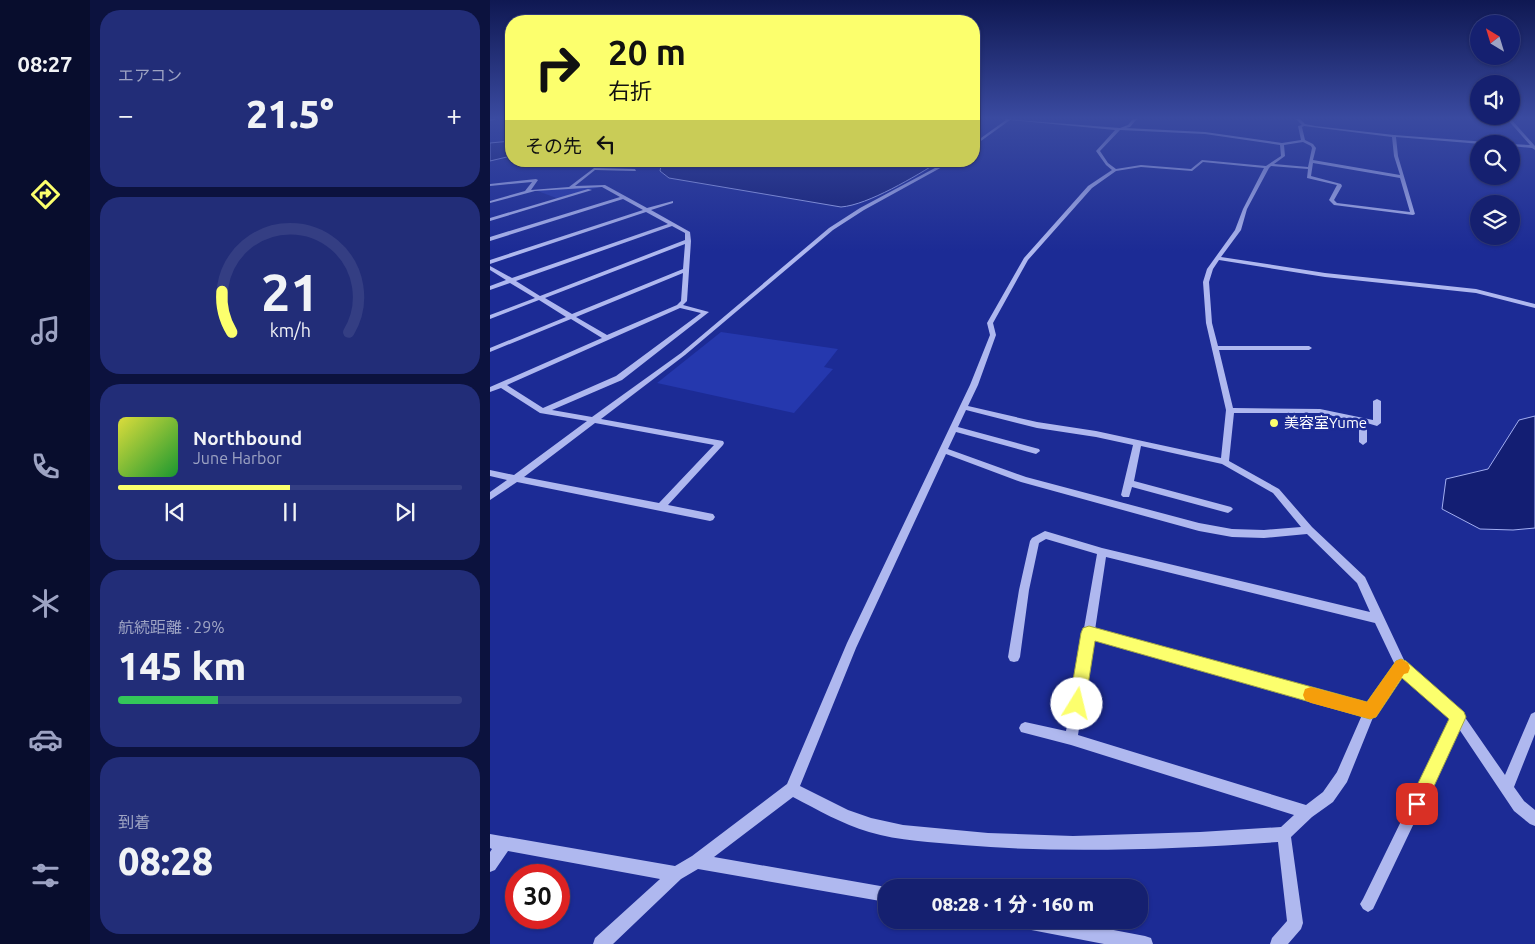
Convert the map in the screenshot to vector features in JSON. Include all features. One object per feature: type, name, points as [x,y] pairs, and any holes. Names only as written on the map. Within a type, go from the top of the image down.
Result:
[{"type":"street","points":[[1106,163],[1115,170]]},
{"type":"street","points":[[601,944],[676,874],[697,861],[792,789],[851,647],[963,407],[993,335],[990,323],[1026,259],[1090,186],[1115,170],[1142,166],[1192,170],[1201,163]]},
{"type":"street","points":[[1220,163],[1310,168]]},
{"type":"street","points":[[1225,462],[1230,410],[1214,348],[1206,282],[1210,268],[1238,230],[1245,209],[1269,166],[1273,163]]},
{"type":"street","points":[[1311,163],[1309,177],[1340,186],[1331,200],[1336,204],[1413,214],[1398,163]]},
{"type":"street","points":[[1323,163],[1402,177]]},
{"type":"street","points":[[490,497],[594,421],[690,347],[831,229],[862,209],[939,167]]},
{"type":"street","points":[[571,188],[594,169],[634,170]]},
{"type":"street","points":[[490,185],[536,180],[527,192]]},
{"type":"street","points":[[490,220],[603,186]]},
{"type":"street","points":[[490,202],[527,192],[603,186],[687,232],[688,241],[684,301],[680,306],[605,337],[490,390]]},
{"type":"street","points":[[490,239],[624,197]]},
{"type":"street","points":[[490,262],[671,202]]},
{"type":"street","points":[[490,288],[672,224]]},
{"type":"street","points":[[490,317],[688,241]]},
{"type":"street","points":[[1217,258],[1325,275],[1449,289],[1467,289],[1535,306]]},
{"type":"street","points":[[490,268],[605,337]]},
{"type":"street","points":[[490,350],[686,270]]},
{"type":"street","points":[[543,411],[619,378],[706,312],[680,306]]},
{"type":"street","points":[[1214,348],[1309,348]]},
{"type":"street","points":[[501,385],[543,411],[720,443],[661,507]]},
{"type":"street","points":[[1230,410],[1320,411],[1377,423],[1377,401]]},
{"type":"street","points":[[963,407],[1038,425],[1096,434],[1225,462],[1276,491],[1309,530],[1361,580],[1401,666],[1458,717],[1519,806],[1535,819]]},
{"type":"street","points":[[1363,420],[1363,442]]},
{"type":"street","points":[[953,428],[1036,451]]},
{"type":"street","points":[[1126,495],[1138,443]]},
{"type":"street","points":[[944,450],[1024,480],[1199,527],[1240,533],[1309,530]]},
{"type":"street","points":[[490,473],[710,517]]},
{"type":"street","points":[[1129,483],[1228,509]]},
{"type":"street","points":[[1014,656],[1024,590],[1035,541],[1045,535],[1102,552],[1379,619]]},
{"type":"street","points":[[1072,740],[1102,552]]},
{"type":"street","points":[[1089,633],[1370,711]]},
{"type":"street","points":[[792,789],[860,822],[897,831],[987,840],[1107,842],[1209,839],[1284,834],[1307,812],[1328,798],[1342,777],[1370,711],[1401,666]]},
{"type":"street","points":[[1368,904],[1458,717]]},
{"type":"street","points":[[1506,787],[1535,718]]},
{"type":"street","points":[[1025,728],[1072,740],[1307,812]]},
{"type":"street","points":[[1278,944],[1295,923],[1284,834]]},
{"type":"street","points":[[490,864],[497,842],[676,874]]},
{"type":"street","points":[[697,861],[878,895]]},
{"type":"street","points":[[1068,929],[1145,944]]},
{"type":"shaded area","points":[[661,167],[930,167],[878,196],[841,207],[669,178],[660,171]]},
{"type":"shaded area","points":[[603,186],[559,199],[535,190]]},
{"type":"shaded area","points":[[721,332],[838,349],[824,367],[833,369],[794,413],[657,383]]},
{"type":"shaded area","points":[[1535,416],[1535,528],[1513,530],[1480,529],[1442,509],[1446,479],[1488,469],[1519,420]]},
{"type":"slow traffic","points":[[1311,695],[1370,711],[1401,666],[1402,668]]},
{"type":"place","name":"美容室Yume","points":[[1274,423]]},
{"type":"route","points":[[1077,704],[1089,633],[1370,711],[1401,666],[1458,717],[1417,804]]}]
